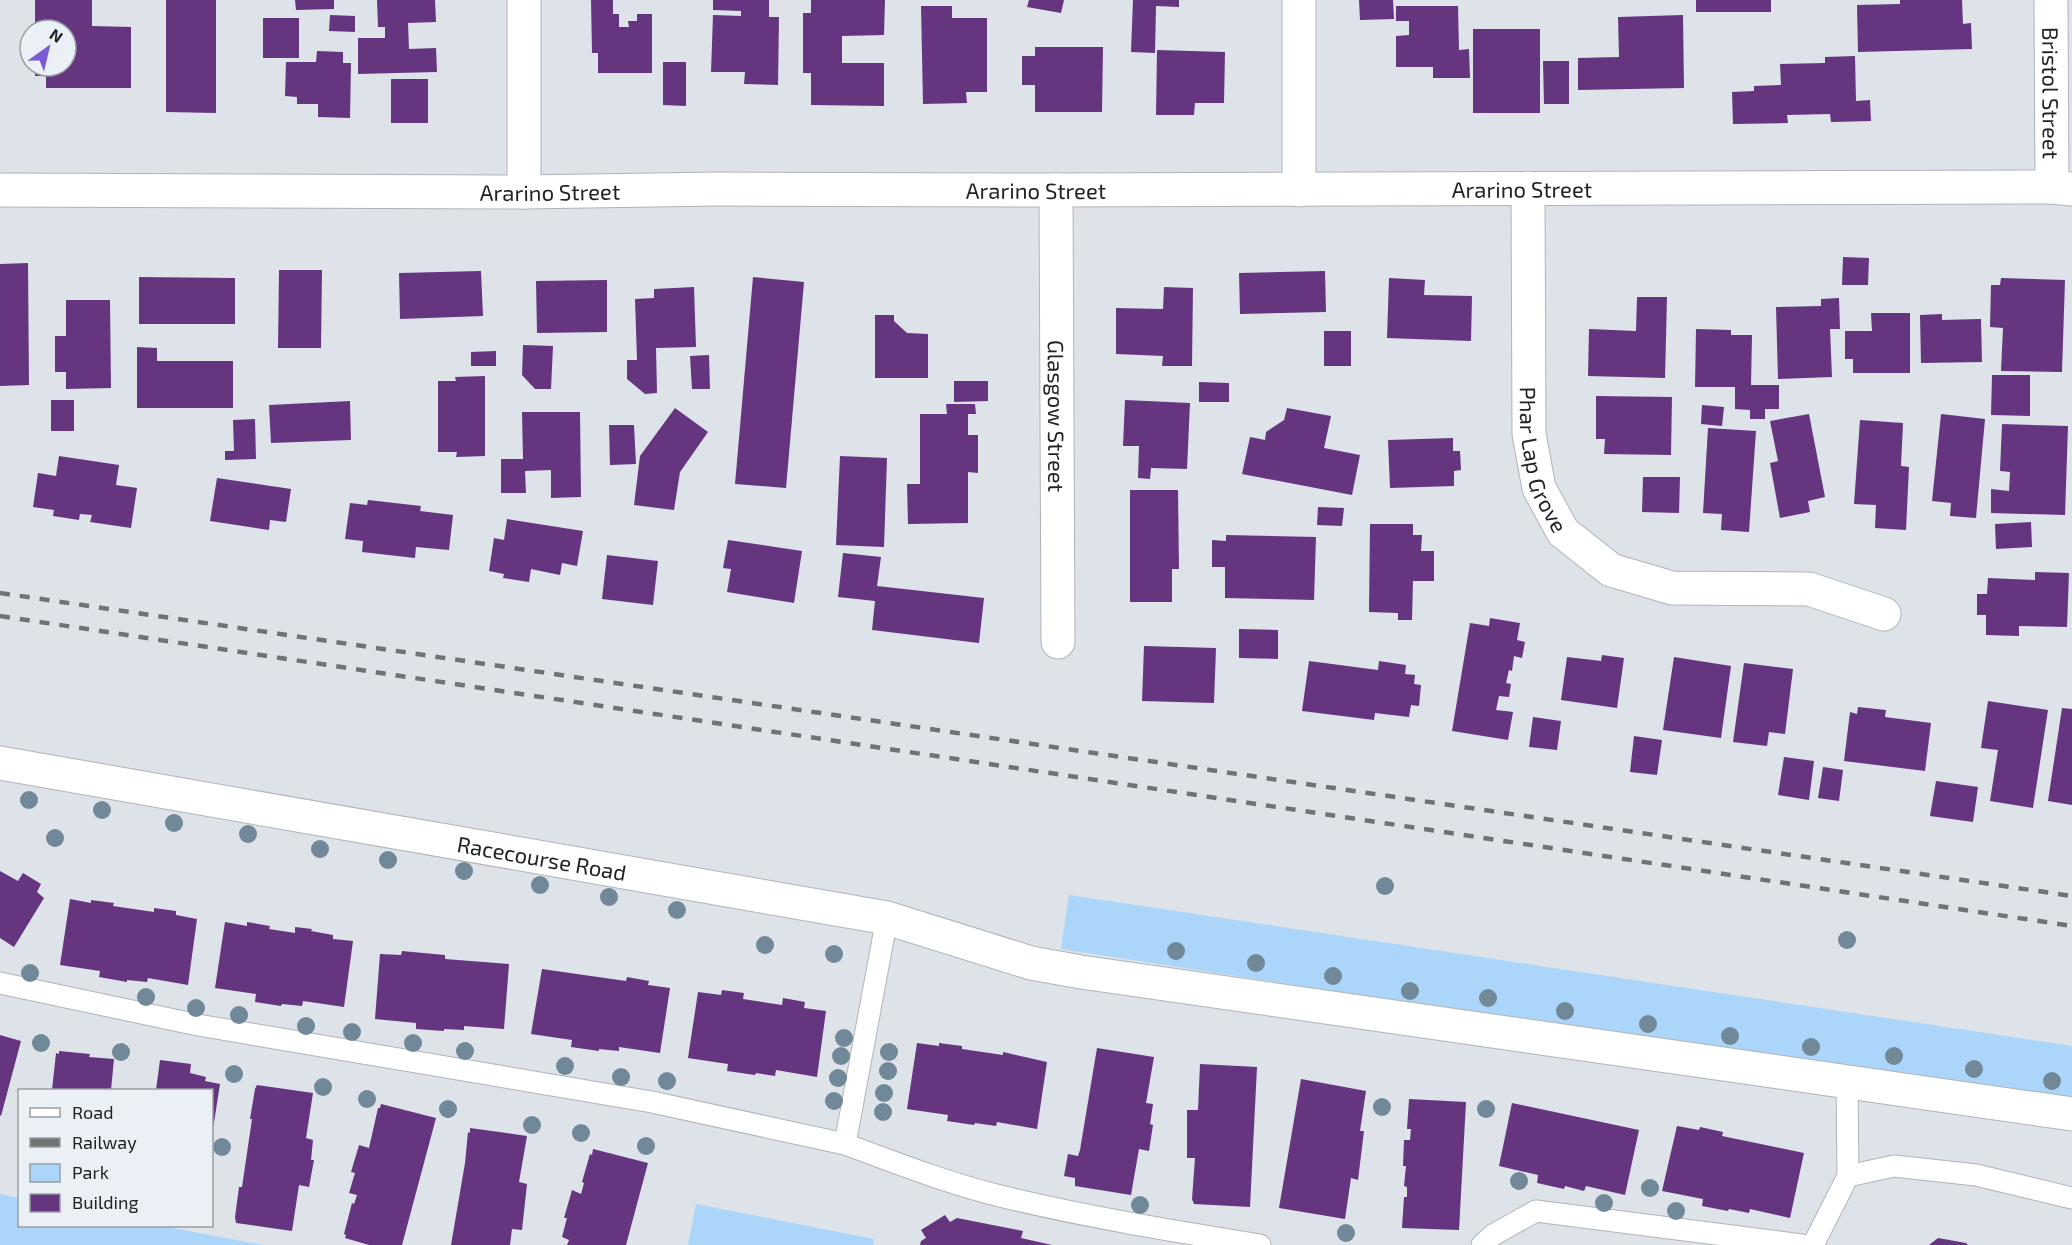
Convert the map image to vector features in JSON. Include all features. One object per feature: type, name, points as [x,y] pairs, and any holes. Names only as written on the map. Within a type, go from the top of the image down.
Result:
[{"type":"street","points":[[524,0],[524,192]]},
{"type":"street","points":[[1299,0],[1299,190]]},
{"type":"street","name":"Bristol Street","points":[[2051,0],[2062,188]]},
{"type":"street","name":"Phar Lap Grove","points":[[1528,188],[1529,434],[1539,488],[1563,532],[1611,570],[1672,588],[1809,589],[1884,614]]},
{"type":"street","name":"Ararino Street","points":[[0,190],[524,192],[718,189],[2062,188]]},
{"type":"street","name":"Glasgow Street","points":[[1056,190],[1058,642]]},
{"type":"street","name":"Racecourse Road","points":[[0,763],[887,918],[1031,963],[1081,972],[2072,1114]]},
{"type":"lane","points":[[845,1144],[887,918]]},
{"type":"lane","points":[[0,983],[198,1025],[652,1102],[845,1144],[915,1170],[999,1196],[1117,1221],[1260,1245]]},
{"type":"lane","points":[[1813,1245],[1848,1176],[1847,1081]]},
{"type":"lane","points":[[1848,1176],[1894,1166],[1976,1175],[2072,1198]]},
{"type":"lane","points":[[1482,1245],[1536,1211],[1802,1245]]},
{"type":"green space","points":[[1069,895],[2072,1046],[2072,1105],[1061,949]]},
{"type":"green space","points":[[0,1194],[18,1198],[18,1227],[167,1227],[263,1245],[0,1245]]},
{"type":"green space","points":[[696,1204],[874,1239],[873,1245],[688,1245]]},
{"type":"building","points":[[35,0],[92,0],[92,26],[131,27],[131,88],[46,88],[46,78],[78,78],[78,18],[35,18]]},
{"type":"building","points":[[166,0],[216,0],[216,113],[166,112]]},
{"type":"building","points":[[295,0],[334,0],[334,9],[296,10]]},
{"type":"building","points":[[377,0],[435,0],[436,22],[408,23],[409,49],[436,48],[437,72],[358,74],[358,38],[385,38],[385,27],[378,27]]},
{"type":"building","points":[[591,0],[613,0],[613,14],[619,14],[619,27],[629,27],[628,21],[637,21],[637,14],[652,14],[652,73],[598,73],[598,53],[592,53]]},
{"type":"building","points":[[713,0],[769,0],[769,17],[779,17],[778,85],[744,84],[745,72],[711,72],[713,15],[741,16],[741,11],[713,10]]},
{"type":"building","points":[[811,0],[885,0],[884,35],[842,36],[842,63],[884,63],[884,106],[811,105],[811,73],[803,73],[803,13],[811,13]]},
{"type":"building","points":[[1029,0],[1064,0],[1061,13],[1027,7]]},
{"type":"building","points":[[1133,0],[1179,0],[1179,7],[1156,6],[1155,53],[1131,52]]},
{"type":"building","points":[[1359,0],[1393,0],[1394,19],[1360,20]]},
{"type":"building","points":[[1696,0],[1771,0],[1771,12],[1696,12]]},
{"type":"building","points":[[1900,0],[1962,0],[1963,24],[1971,23],[1972,49],[1858,52],[1857,5],[1900,4]]},
{"type":"building","points":[[921,6],[952,6],[952,18],[987,18],[987,92],[966,92],[967,103],[923,104]]},
{"type":"building","points":[[1396,6],[1458,6],[1459,50],[1469,49],[1470,78],[1433,78],[1433,67],[1396,67],[1396,36],[1409,35],[1409,21],[1396,21]]},
{"type":"building","points":[[330,15],[355,16],[355,32],[329,31]]},
{"type":"building","points":[[1683,15],[1684,88],[1578,90],[1578,58],[1619,57],[1618,17]]},
{"type":"building","points":[[263,18],[299,18],[299,58],[263,58]]},
{"type":"building","points":[[1473,29],[1540,29],[1540,113],[1473,113]]},
{"type":"building","points":[[1035,47],[1103,47],[1102,112],[1035,112],[1035,85],[1022,85],[1022,56],[1035,56]]},
{"type":"building","points":[[1157,50],[1225,52],[1224,103],[1195,103],[1194,115],[1156,115]]},
{"type":"building","points":[[317,51],[343,52],[343,63],[351,63],[350,118],[318,117],[318,104],[297,104],[297,97],[285,96],[286,62],[316,62]]},
{"type":"building","points":[[1855,56],[1856,101],[1870,100],[1871,121],[1831,122],[1830,114],[1787,115],[1788,123],[1733,124],[1732,92],[1754,91],[1754,86],[1781,85],[1780,64],[1825,63],[1825,57]]},
{"type":"building","points":[[1543,61],[1569,61],[1569,104],[1544,104]]},
{"type":"building","points":[[663,62],[686,62],[686,106],[663,105]]},
{"type":"building","points":[[391,79],[428,79],[428,123],[391,123]]},
{"type":"building","points":[[1843,257],[1869,258],[1868,285],[1842,285]]},
{"type":"building","points":[[28,263],[29,385],[0,386],[0,264]]},
{"type":"building","points":[[279,270],[322,270],[321,348],[278,348]]},
{"type":"building","points":[[481,271],[483,316],[400,319],[399,273]]},
{"type":"building","points":[[1325,271],[1326,312],[1240,314],[1239,273]]},
{"type":"building","points":[[139,277],[235,278],[235,324],[139,324]]},
{"type":"building","points":[[753,277],[804,282],[786,488],[735,484]]},
{"type":"building","points":[[1389,278],[1425,280],[1424,295],[1472,296],[1471,341],[1387,338]]},
{"type":"building","points":[[2001,278],[2065,280],[2062,372],[2001,371],[2003,328],[1990,327],[1991,285],[2000,285]]},
{"type":"building","points":[[607,280],[607,332],[537,333],[536,281]]},
{"type":"building","points":[[694,287],[696,347],[656,348],[657,393],[645,394],[627,379],[627,360],[637,360],[635,299],[654,298],[654,289]]},
{"type":"building","points":[[1164,287],[1193,288],[1192,366],[1162,366],[1163,356],[1116,354],[1116,308],[1163,309]]},
{"type":"building","points":[[1637,297],[1667,297],[1665,378],[1588,376],[1589,329],[1636,331]]},
{"type":"building","points":[[1839,298],[1840,329],[1830,329],[1832,377],[1778,379],[1776,307],[1821,306],[1821,299]]},
{"type":"building","points":[[66,300],[110,300],[111,388],[66,389],[66,372],[55,372],[55,336],[66,336]]},
{"type":"building","points":[[1871,313],[1910,313],[1910,373],[1853,373],[1853,359],[1845,359],[1845,331],[1872,331]]},
{"type":"building","points":[[1942,314],[1942,320],[1981,319],[1982,362],[1921,363],[1920,315]]},
{"type":"building","points":[[875,315],[894,315],[894,321],[907,333],[928,334],[928,378],[875,378]]},
{"type":"building","points":[[1696,329],[1731,330],[1731,335],[1752,335],[1751,385],[1779,385],[1779,409],[1765,409],[1765,419],[1750,419],[1750,410],[1735,409],[1735,387],[1695,387]]},
{"type":"building","points":[[1324,331],[1351,331],[1351,366],[1324,366]]},
{"type":"building","points":[[523,345],[553,346],[551,389],[535,389],[522,375]]},
{"type":"building","points":[[137,347],[157,348],[157,361],[233,361],[233,408],[137,408]]},
{"type":"building","points":[[496,351],[496,366],[471,366],[471,352]]},
{"type":"building","points":[[709,355],[710,389],[692,389],[690,356]]},
{"type":"building","points":[[1992,375],[2030,375],[2030,416],[1991,415]]},
{"type":"building","points":[[485,376],[485,456],[456,457],[457,452],[438,452],[438,381],[456,381],[455,377]]},
{"type":"building","points":[[954,381],[988,381],[988,401],[954,402]]},
{"type":"building","points":[[1199,382],[1229,383],[1229,402],[1199,402]]},
{"type":"building","points":[[1596,396],[1672,397],[1671,455],[1604,454],[1605,439],[1596,439]]},
{"type":"building","points":[[51,400],[74,400],[74,431],[51,431]]},
{"type":"building","points":[[1125,400],[1190,403],[1187,469],[1151,468],[1150,479],[1138,478],[1139,446],[1123,446]]},
{"type":"building","points":[[350,401],[351,440],[271,443],[269,405]]},
{"type":"building","points":[[946,404],[975,404],[976,414],[968,414],[968,435],[978,435],[978,473],[968,472],[968,523],[908,524],[907,484],[920,484],[920,414],[947,414]]},
{"type":"building","points":[[1702,405],[1724,407],[1722,426],[1701,424]]},
{"type":"building","points":[[675,408],[708,432],[680,472],[674,510],[634,505],[640,456]]},
{"type":"building","points":[[1287,408],[1331,416],[1324,448],[1360,455],[1352,495],[1242,474],[1250,437],[1265,440],[1266,432],[1284,420]]},
{"type":"building","points":[[522,412],[580,412],[581,497],[551,498],[551,470],[525,471],[526,493],[501,493],[501,459],[523,459]]},
{"type":"building","points":[[1809,414],[1825,497],[1808,501],[1810,512],[1780,518],[1770,463],[1778,461],[1770,421]]},
{"type":"building","points":[[1941,414],[1985,419],[1976,518],[1950,516],[1951,503],[1932,501]]},
{"type":"building","points":[[255,419],[256,459],[225,460],[225,451],[234,451],[233,420]]},
{"type":"building","points":[[1860,420],[1903,423],[1901,466],[1909,467],[1906,530],[1875,528],[1876,505],[1854,504]]},
{"type":"building","points":[[2002,424],[2068,426],[2065,515],[1991,513],[1991,489],[2009,491],[2010,472],[2000,471]]},
{"type":"building","points":[[609,425],[634,425],[636,464],[610,465]]},
{"type":"building","points":[[1708,428],[1756,431],[1749,532],[1721,530],[1722,514],[1703,513]]},
{"type":"building","points":[[1453,438],[1453,451],[1460,451],[1461,470],[1454,471],[1454,486],[1390,488],[1388,440]]},
{"type":"building","points":[[59,456],[119,465],[116,485],[137,488],[131,528],[90,522],[92,515],[80,514],[79,520],[53,516],[54,510],[33,507],[38,473],[56,476]]},
{"type":"building","points":[[840,456],[887,458],[884,547],[836,545]]},
{"type":"building","points":[[1643,477],[1680,477],[1679,513],[1642,512]]},
{"type":"building","points":[[217,478],[291,489],[286,522],[270,520],[269,530],[210,521]]},
{"type":"building","points":[[1130,490],[1178,490],[1179,569],[1172,569],[1172,602],[1130,602]]},
{"type":"building","points":[[368,500],[421,506],[420,511],[453,515],[449,550],[416,547],[415,558],[362,552],[363,541],[345,539],[350,503],[367,505]]},
{"type":"building","points":[[1318,507],[1344,508],[1342,526],[1317,525]]},
{"type":"building","points":[[507,519],[583,531],[577,566],[562,563],[560,575],[531,569],[529,582],[503,578],[504,574],[489,571],[494,538],[504,540]]},
{"type":"building","points":[[2031,522],[2032,547],[1996,549],[1995,524]]},
{"type":"building","points":[[1370,524],[1413,524],[1413,535],[1422,535],[1421,551],[1434,551],[1434,581],[1413,581],[1412,620],[1398,620],[1398,613],[1369,612]]},
{"type":"building","points":[[1226,535],[1316,537],[1314,600],[1225,598],[1225,567],[1212,567],[1212,540],[1226,541]]},
{"type":"building","points":[[728,540],[802,551],[794,603],[727,592],[731,569],[723,568]]},
{"type":"building","points":[[843,553],[881,557],[877,586],[984,598],[979,643],[872,630],[875,601],[838,597]]},
{"type":"building","points":[[607,555],[658,561],[653,605],[602,599]]},
{"type":"building","points":[[2035,572],[2069,573],[2067,627],[2019,626],[2019,636],[1986,635],[1986,615],[1977,615],[1977,594],[1987,594],[1988,578],[2035,580]]},
{"type":"building","points":[[1490,618],[1520,623],[1517,640],[1525,642],[1522,658],[1514,656],[1512,671],[1509,670],[1506,683],[1511,684],[1509,697],[1499,696],[1496,710],[1513,712],[1508,740],[1452,731],[1470,623],[1489,626]]},
{"type":"building","points":[[1239,629],[1278,630],[1278,659],[1239,658]]},
{"type":"building","points":[[1144,646],[1216,648],[1214,703],[1142,701]]},
{"type":"building","points":[[1602,655],[1624,658],[1617,708],[1561,700],[1567,657],[1601,661]]},
{"type":"building","points":[[1674,657],[1731,666],[1721,738],[1663,730]]},
{"type":"building","points":[[1309,661],[1378,670],[1379,661],[1406,665],[1405,674],[1415,675],[1414,684],[1421,685],[1419,706],[1411,705],[1409,717],[1375,713],[1374,720],[1302,711]]},
{"type":"building","points":[[1744,663],[1793,669],[1785,734],[1769,732],[1767,746],[1733,742]]},
{"type":"building","points":[[1988,701],[2048,710],[2033,808],[1990,801],[1998,750],[1981,748]]},
{"type":"building","points":[[1858,707],[1886,710],[1885,717],[1931,723],[1925,771],[1844,761],[1850,712],[1857,714]]},
{"type":"building","points":[[2062,708],[2072,709],[2072,805],[2048,801]]},
{"type":"building","points":[[1533,717],[1561,721],[1557,750],[1529,747]]},
{"type":"building","points":[[1634,736],[1662,740],[1657,775],[1630,772]]},
{"type":"building","points":[[1784,757],[1814,761],[1809,800],[1778,795]]},
{"type":"building","points":[[1823,767],[1843,770],[1839,801],[1818,798]]},
{"type":"building","points":[[1936,781],[1978,787],[1973,822],[1930,816]]},
{"type":"building","points":[[0,871],[18,881],[23,873],[41,884],[37,892],[44,898],[14,947],[0,938]]},
{"type":"building","points":[[70,899],[91,903],[91,900],[114,903],[113,906],[154,912],[154,908],[176,911],[176,915],[197,919],[188,985],[148,978],[147,982],[127,980],[127,982],[99,977],[100,971],[60,965]]},
{"type":"building","points":[[225,922],[247,926],[247,922],[270,926],[269,929],[295,933],[295,927],[312,929],[311,931],[333,935],[333,939],[353,941],[344,1007],[303,1001],[302,1006],[282,1004],[281,1006],[255,1002],[256,994],[215,988]]},
{"type":"building","points":[[402,951],[445,955],[445,959],[509,964],[504,1029],[464,1026],[464,1030],[416,1029],[416,1023],[375,1019],[380,954],[401,955]]},
{"type":"building","points":[[542,969],[626,981],[627,977],[649,981],[648,985],[670,988],[660,1053],[619,1047],[619,1051],[599,1049],[599,1051],[571,1047],[572,1040],[531,1034]]},
{"type":"building","points":[[722,990],[744,993],[743,999],[782,1005],[783,998],[805,1002],[804,1008],[826,1011],[817,1077],[776,1070],[775,1076],[727,1071],[728,1064],[688,1058],[698,992],[721,995]]},
{"type":"building","points":[[0,1035],[21,1041],[1,1116],[0,1115]]},
{"type":"building","points":[[917,1043],[962,1046],[962,1049],[1003,1055],[1003,1052],[1047,1062],[1037,1129],[997,1122],[996,1126],[947,1121],[948,1115],[907,1109]]},
{"type":"building","points":[[1097,1048],[1154,1057],[1146,1103],[1153,1104],[1149,1151],[1139,1149],[1131,1195],[1075,1186],[1075,1178],[1064,1176],[1068,1154],[1078,1156],[1080,1150]]},
{"type":"building","points":[[59,1051],[114,1059],[111,1089],[52,1089],[56,1053],[59,1054]]},
{"type":"building","points":[[160,1060],[191,1064],[190,1073],[206,1077],[205,1081],[220,1084],[213,1129],[213,1089],[156,1089]]},
{"type":"building","points":[[1200,1064],[1257,1067],[1250,1207],[1194,1204],[1192,1199],[1195,1158],[1187,1158],[1187,1110],[1198,1110]]},
{"type":"building","points":[[1301,1079],[1366,1091],[1360,1131],[1364,1131],[1358,1180],[1351,1178],[1345,1219],[1279,1208]]},
{"type":"building","points":[[257,1085],[313,1093],[306,1138],[313,1140],[311,1160],[314,1160],[309,1187],[299,1185],[292,1231],[236,1223],[239,1187],[242,1187],[252,1119],[250,1119]]},
{"type":"building","points":[[1409,1099],[1466,1102],[1459,1230],[1402,1228],[1404,1197],[1407,1197],[1407,1187],[1404,1186],[1406,1166],[1403,1166],[1404,1140],[1410,1140],[1411,1129],[1407,1129]]},
{"type":"building","points":[[1512,1103],[1639,1130],[1625,1195],[1586,1186],[1584,1191],[1537,1183],[1538,1175],[1499,1166]]},
{"type":"building","points":[[381,1104],[436,1118],[402,1245],[369,1245],[345,1238],[344,1234],[352,1203],[354,1204],[357,1195],[349,1193],[355,1173],[351,1172],[359,1145],[369,1148],[378,1108]]},
{"type":"building","points":[[1677,1126],[1699,1130],[1700,1127],[1723,1132],[1722,1136],[1804,1153],[1790,1218],[1750,1209],[1749,1213],[1702,1206],[1703,1199],[1662,1191]]},
{"type":"building","points":[[470,1128],[527,1136],[519,1182],[527,1184],[522,1230],[512,1229],[510,1245],[451,1245]]},
{"type":"building","points":[[593,1149],[648,1163],[626,1245],[567,1245],[569,1240],[562,1237],[567,1218],[564,1218],[572,1190],[581,1194],[584,1183],[582,1182]]},
{"type":"building","points":[[945,1215],[950,1222],[957,1218],[1023,1231],[1021,1238],[1052,1245],[920,1245],[921,1241],[926,1238],[921,1230]]},
{"type":"building","points":[[1938,1238],[1966,1243],[1968,1245],[1929,1245]]},
{"type":"railway","points":[[0,593],[2072,896]]},
{"type":"railway","points":[[0,616],[2072,926]]}]
